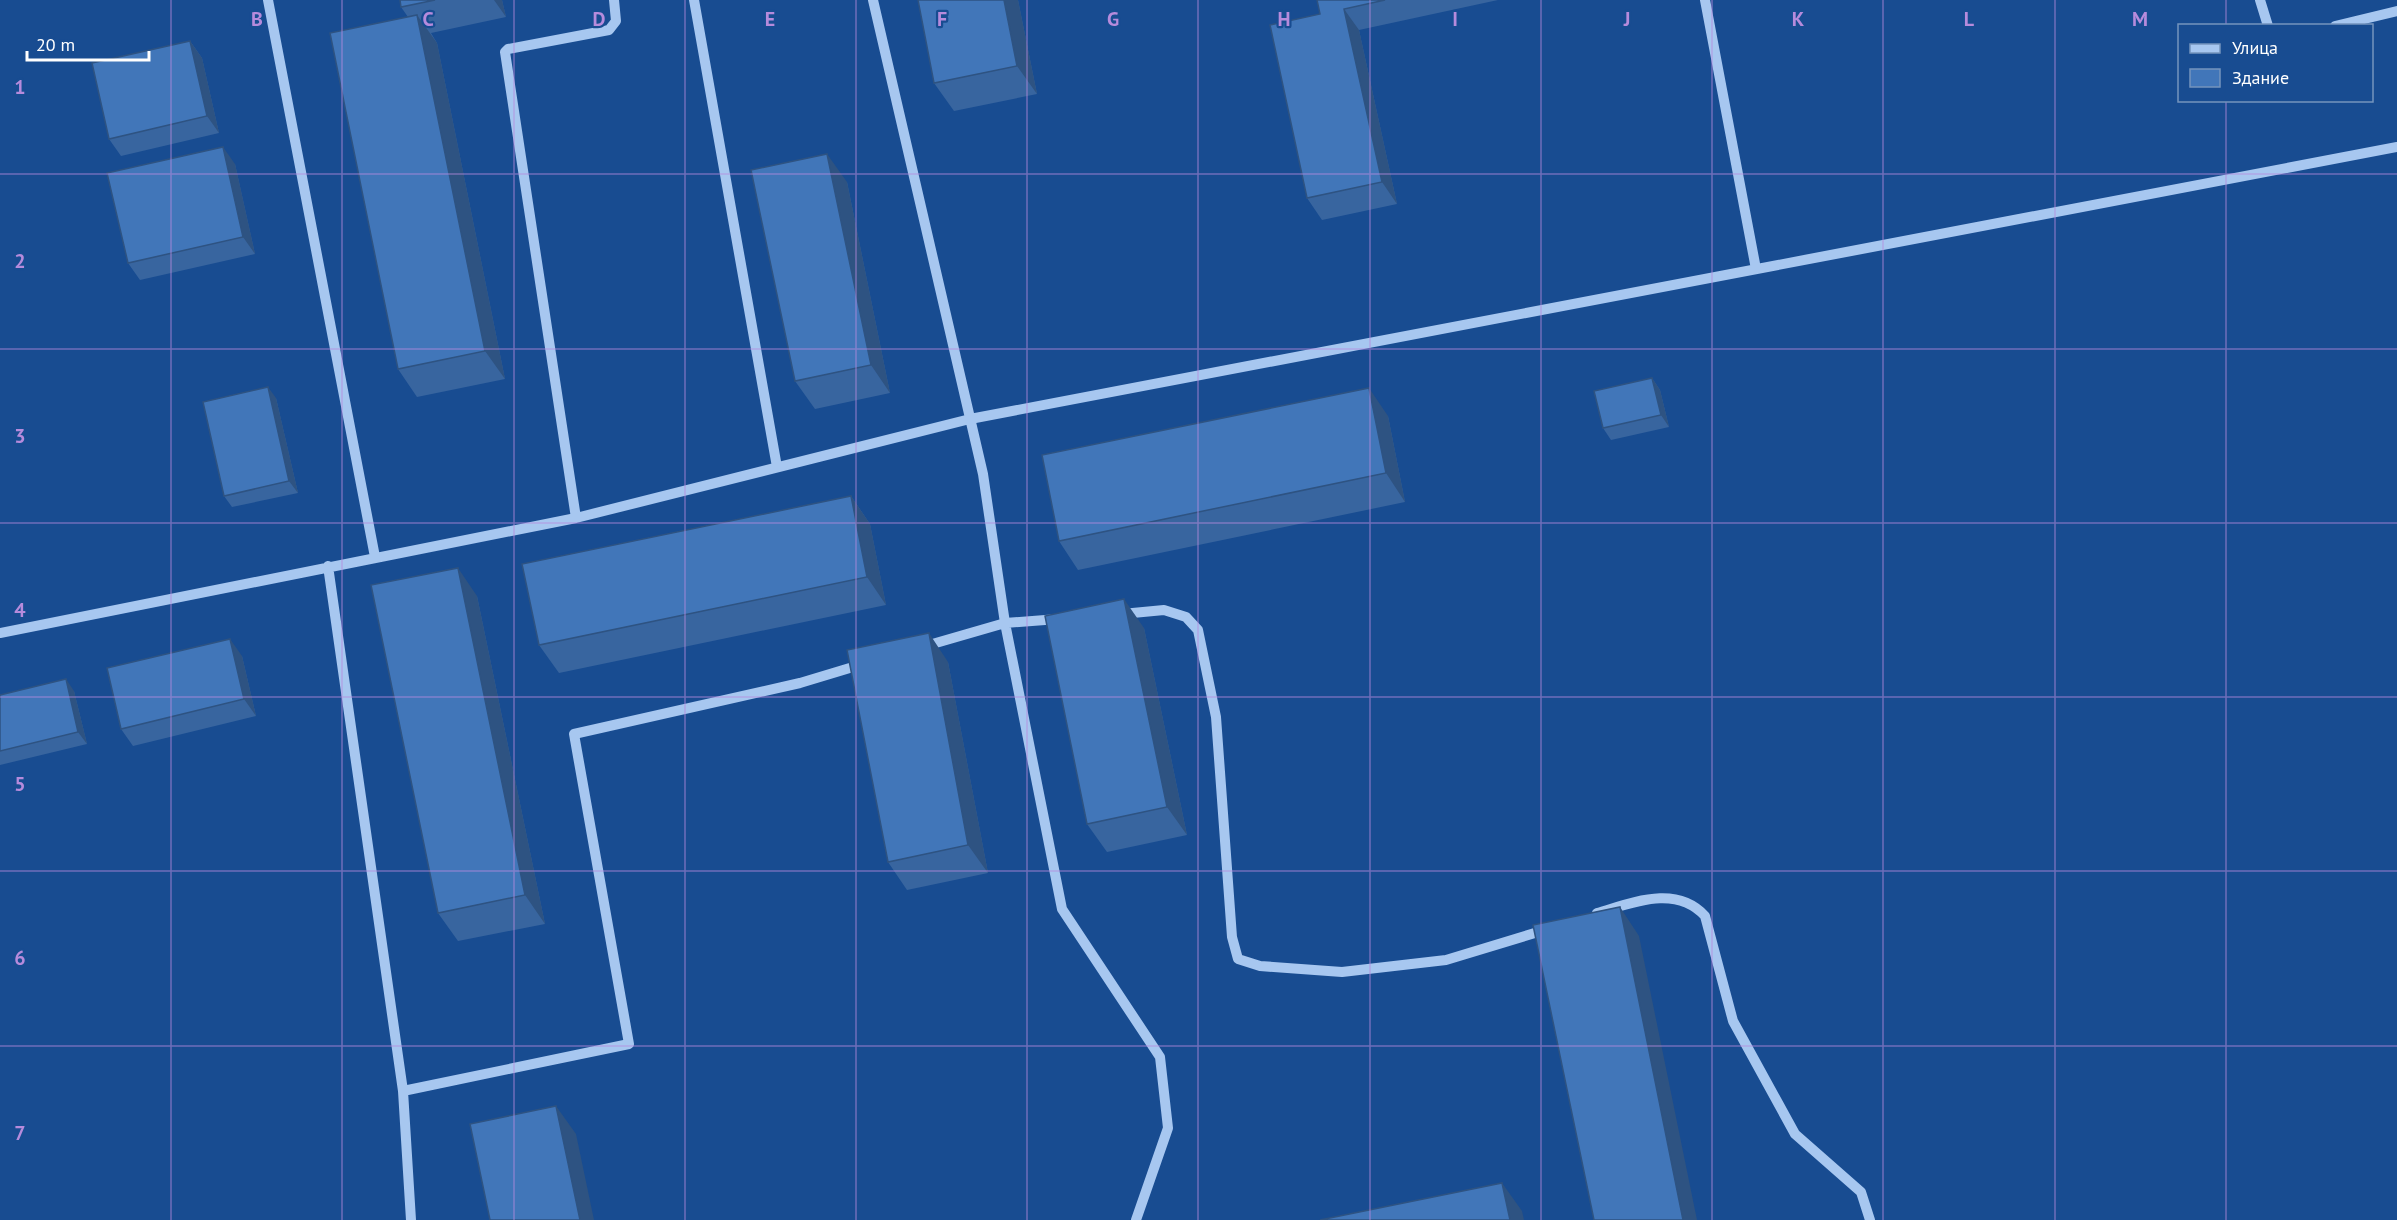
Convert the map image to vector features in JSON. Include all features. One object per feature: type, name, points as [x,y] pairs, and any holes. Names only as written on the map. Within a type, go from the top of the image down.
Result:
[{"type":"street","points":[[268,0],[375,557]]},
{"type":"street","points":[[576,518],[505,52],[508,49],[609,30],[616,21],[614,0]]},
{"type":"street","points":[[694,0],[777,467]]},
{"type":"street","points":[[873,0],[983,474],[1005,623],[1062,909],[1160,1057],[1168,1128],[1136,1220]]},
{"type":"street","points":[[1705,0],[1756,269]]},
{"type":"street","points":[[2260,0],[2267,24]]},
{"type":"street","points":[[2343,24],[2397,11]]},
{"type":"street","points":[[0,633],[576,518],[970,419],[2397,147]]},
{"type":"street","points":[[328,566],[403,1091],[411,1220]]},
{"type":"street","points":[[1107,615],[1164,610],[1186,617],[1198,630],[1216,717],[1232,937],[1238,958],[1260,966],[1342,972],[1446,960],[1559,925]]},
{"type":"street","points":[[914,650],[1005,623],[1073,618]]},
{"type":"street","points":[[403,1091],[629,1044],[574,734],[800,683],[879,660]]},
{"type":"street","points":[[1581,918],[1649,897],[1681,900],[1696,907],[1705,916],[1733,1021],[1795,1134],[1862,1192],[1870,1220]]},
{"type":"building","points":[[400,0],[435,0],[401,7]]},
{"type":"building","points":[[918,0],[1004,0],[1017,66],[934,83]]},
{"type":"building","points":[[1317,0],[1385,0],[1344,9],[1382,182],[1307,198],[1270,25],[1320,14]]},
{"type":"building","points":[[417,15],[485,351],[398,369],[330,33]]},
{"type":"building","points":[[190,41],[207,116],[109,139],[92,63]]},
{"type":"building","points":[[223,147],[243,237],[128,263],[107,173]]},
{"type":"building","points":[[827,154],[871,365],[795,381],[751,170]]},
{"type":"building","points":[[1652,378],[1661,415],[1603,428],[1594,391]]},
{"type":"building","points":[[268,387],[289,481],[224,496],[203,402]]},
{"type":"building","points":[[1369,388],[1386,473],[1059,541],[1042,455]]},
{"type":"building","points":[[851,496],[867,577],[539,645],[522,564]]},
{"type":"building","points":[[458,568],[525,895],[438,913],[371,585]]},
{"type":"building","points":[[1124,599],[1167,807],[1087,824],[1045,616]]},
{"type":"building","points":[[929,633],[968,845],[888,862],[847,650]]},
{"type":"building","points":[[230,639],[244,699],[121,729],[107,668]]},
{"type":"building","points":[[66,679],[78,732],[0,751],[0,695]]},
{"type":"building","points":[[1620,907],[1683,1220],[1594,1220],[1533,925]]},
{"type":"building","points":[[556,1106],[580,1220],[490,1220],[470,1124]]},
{"type":"building","points":[[1502,1183],[1510,1220],[1320,1220]]}]
